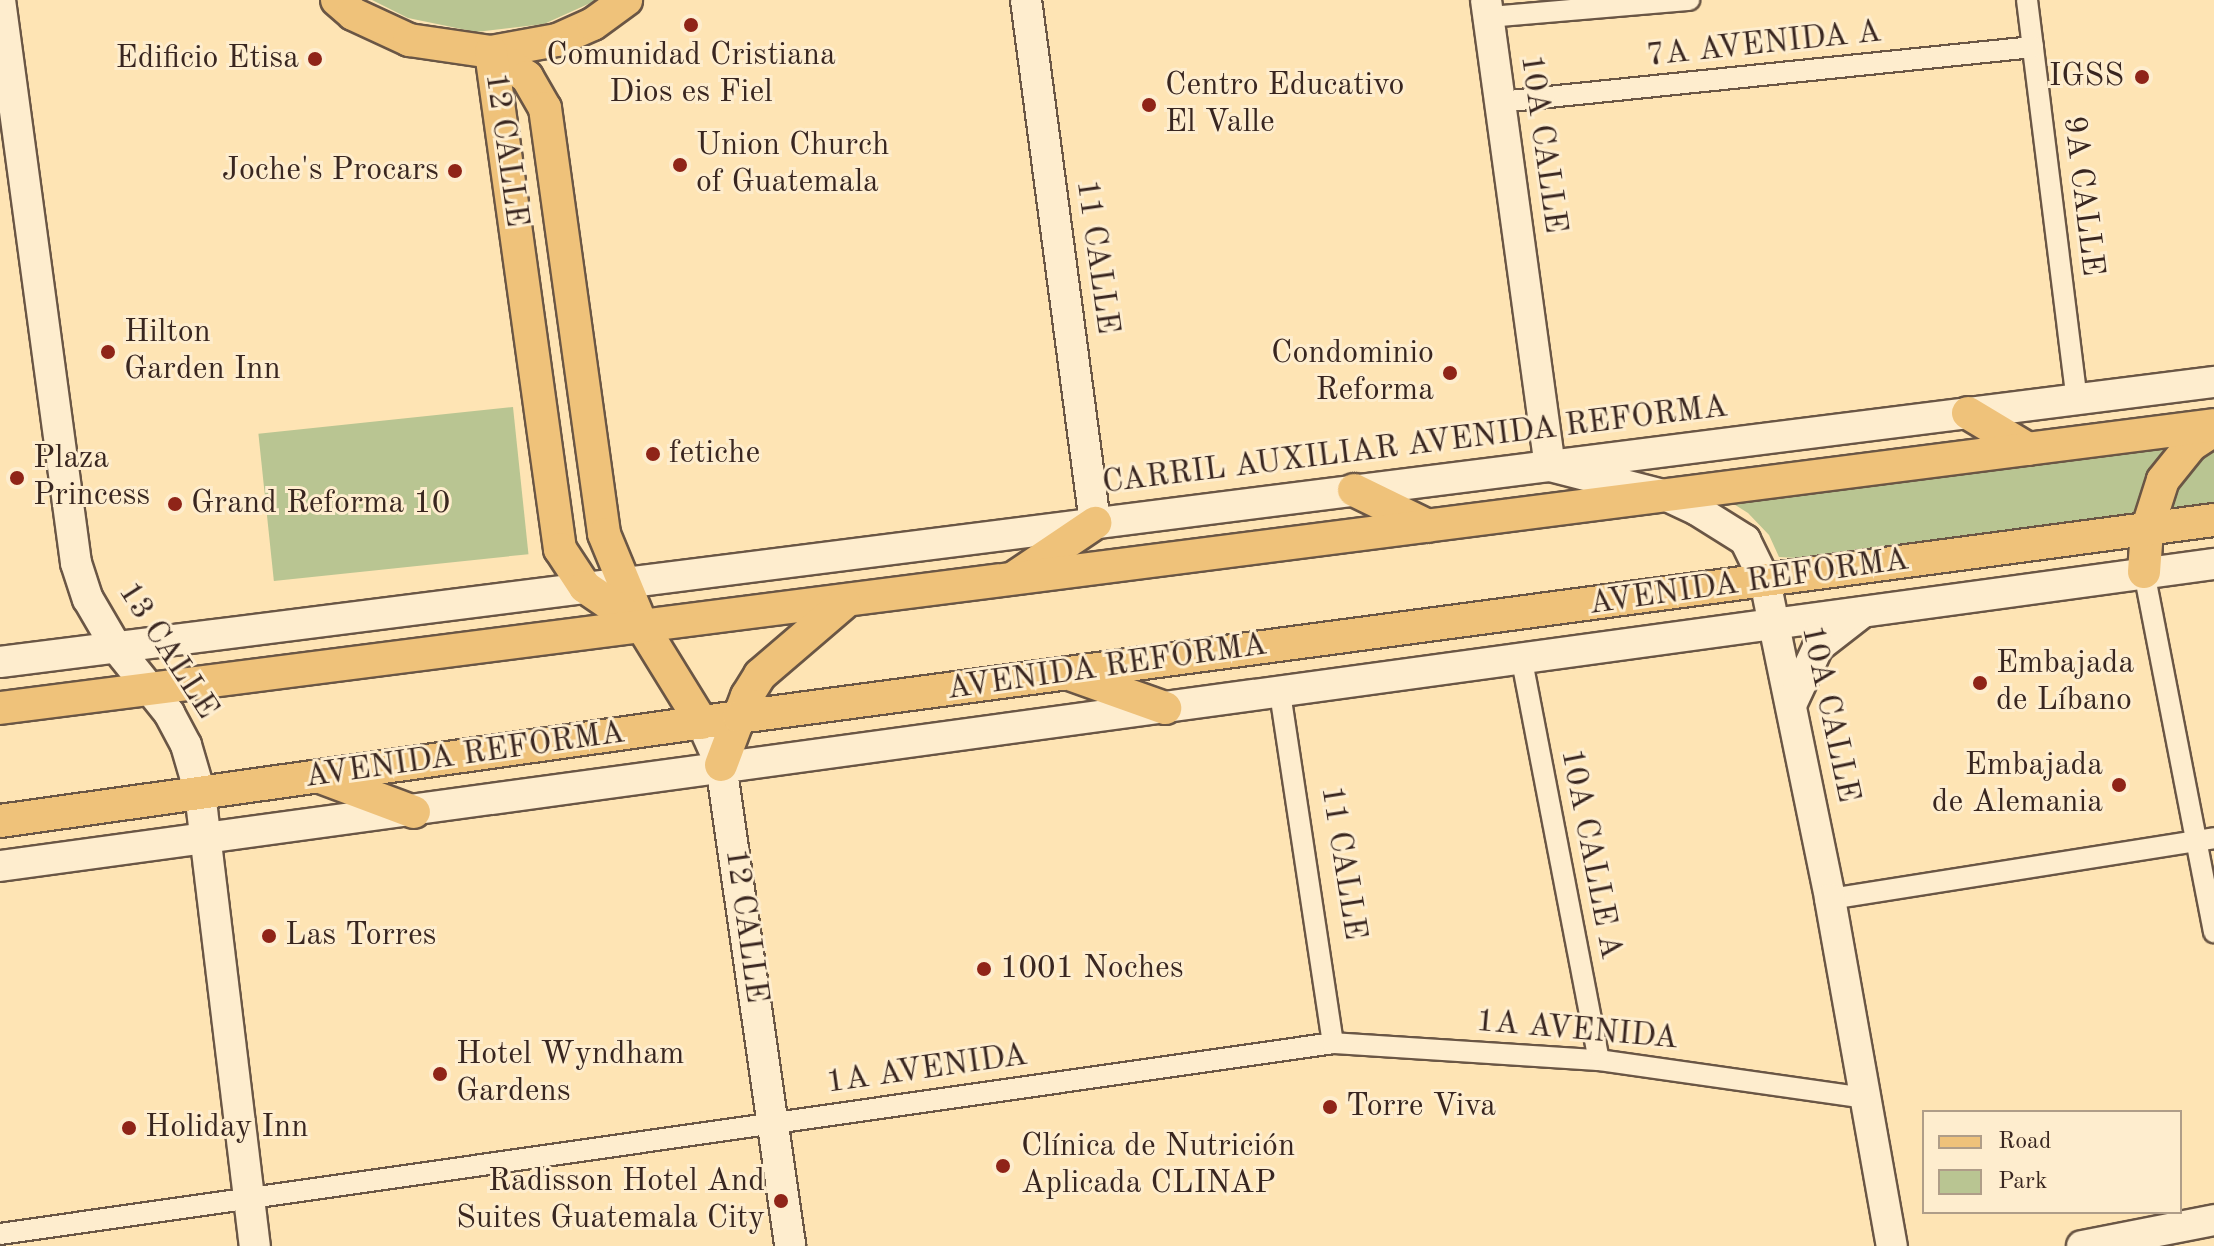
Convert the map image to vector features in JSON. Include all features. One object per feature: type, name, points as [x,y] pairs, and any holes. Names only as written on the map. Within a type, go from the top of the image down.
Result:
[{"type":"main road","points":[[337,0],[353,14],[409,40],[491,52],[557,40],[593,24],[626,0]]},
{"type":"main road","name":"12 CALLE","points":[[491,52],[527,77],[545,108],[604,534],[642,626],[702,723]]},
{"type":"main road","name":"12 CALLE","points":[[491,52],[560,549],[585,587],[642,626]]},
{"type":"main road","points":[[1968,413],[2028,449]]},
{"type":"main road","points":[[0,708],[2214,427]]},
{"type":"main road","points":[[2144,572],[2147,530],[2154,500],[2175,461],[2214,427]]},
{"type":"main road","points":[[1354,490],[1428,526]]},
{"type":"main road","name":"AVENIDA REFORMA","points":[[0,821],[739,717],[2214,520]]},
{"type":"main road","points":[[1008,581],[1095,523]]},
{"type":"main road","points":[[554,638],[583,611],[585,587]]},
{"type":"main road","points":[[721,765],[739,717],[769,666],[847,601]]},
{"type":"main road","points":[[1065,673],[1165,708]]},
{"type":"main road","points":[[320,777],[414,812]]},
{"type":"street","name":"13 CALLE","points":[[0,0],[6,87],[76,563],[88,599],[116,647],[152,689],[186,745],[200,793],[255,1246]]},
{"type":"street","name":"11 CALLE","points":[[1026,0],[1095,523]]},
{"type":"street","name":"7A AVENIDA A","points":[[1487,8],[1689,0]]},
{"type":"street","name":"9A CALLE","points":[[2027,0],[2077,399]]},
{"type":"street","name":"10A CALLE","points":[[1487,8],[1550,466],[1667,496],[1745,540],[1765,581],[1830,899],[1892,1246]]},
{"type":"street","name":"7A AVENIDA A","points":[[1500,102],[2033,47]]},
{"type":"street","name":"CARRIL AUXILIAR AVENIDA REFORMA","points":[[624,582],[2214,382]]},
{"type":"street","points":[[0,866],[207,842],[721,765],[1522,661],[1870,608],[2214,564]]},
{"type":"street","points":[[2144,572],[2205,839],[2214,932]]},
{"type":"street","points":[[0,662],[624,582]]},
{"type":"street","points":[[1791,705],[1818,647],[1870,608]]},
{"type":"street","name":"10A CALLE A","points":[[1522,661],[1599,1060]]},
{"type":"street","name":"11 CALLE","points":[[1280,693],[1333,1043]]},
{"type":"street","name":"12 CALLE","points":[[702,723],[721,765],[790,1246]]},
{"type":"street","points":[[1830,899],[2205,839]]},
{"type":"street","name":"1A AVENIDA","points":[[0,1234],[1333,1043],[1599,1060],[1865,1098]]},
{"type":"street","points":[[2082,1246],[2214,1220]]},
{"type":"green space","points":[[372,0],[597,0],[544,24],[476,32],[408,18]]},
{"type":"green space","points":[[513,407],[528,554],[274,581],[258,434]]},
{"type":"green space","points":[[2214,410],[2214,503],[1815,559],[1779,557],[1769,535],[1748,513],[1713,491]]},
{"type":"place","name":"Comunidad Cristiana Dios es Fiel","points":[[691,25]]},
{"type":"place","name":"Edificio Etisa","points":[[315,59]]},
{"type":"place","name":"IGSS","points":[[2142,77]]},
{"type":"place","name":"Centro Educativo El Valle","points":[[1149,105]]},
{"type":"place","name":"Union Church of Guatemala","points":[[680,165]]},
{"type":"place","name":"Joche's Procars","points":[[455,171]]},
{"type":"place","name":"Hilton Garden Inn","points":[[108,352]]},
{"type":"place","name":"Condominio Reforma","points":[[1450,373]]},
{"type":"place","name":"fetiche","points":[[653,454]]},
{"type":"place","name":"Plaza Princess","points":[[17,478]]},
{"type":"place","name":"Grand Reforma 10","points":[[175,504]]},
{"type":"place","name":"Embajada de Líbano","points":[[1980,683]]},
{"type":"place","name":"Embajada de Alemania","points":[[2119,785]]},
{"type":"place","name":"Las Torres","points":[[269,936]]},
{"type":"place","name":"1001 Noches","points":[[984,969]]},
{"type":"place","name":"Hotel Wyndham Gardens","points":[[440,1074]]},
{"type":"place","name":"Torre Viva","points":[[1330,1107]]},
{"type":"place","name":"Holiday Inn","points":[[129,1128]]},
{"type":"place","name":"Clínica de Nutrición Aplicada CLINAP","points":[[1003,1166]]},
{"type":"place","name":"Radisson Hotel And Suites Guatemala City","points":[[781,1201]]}]
